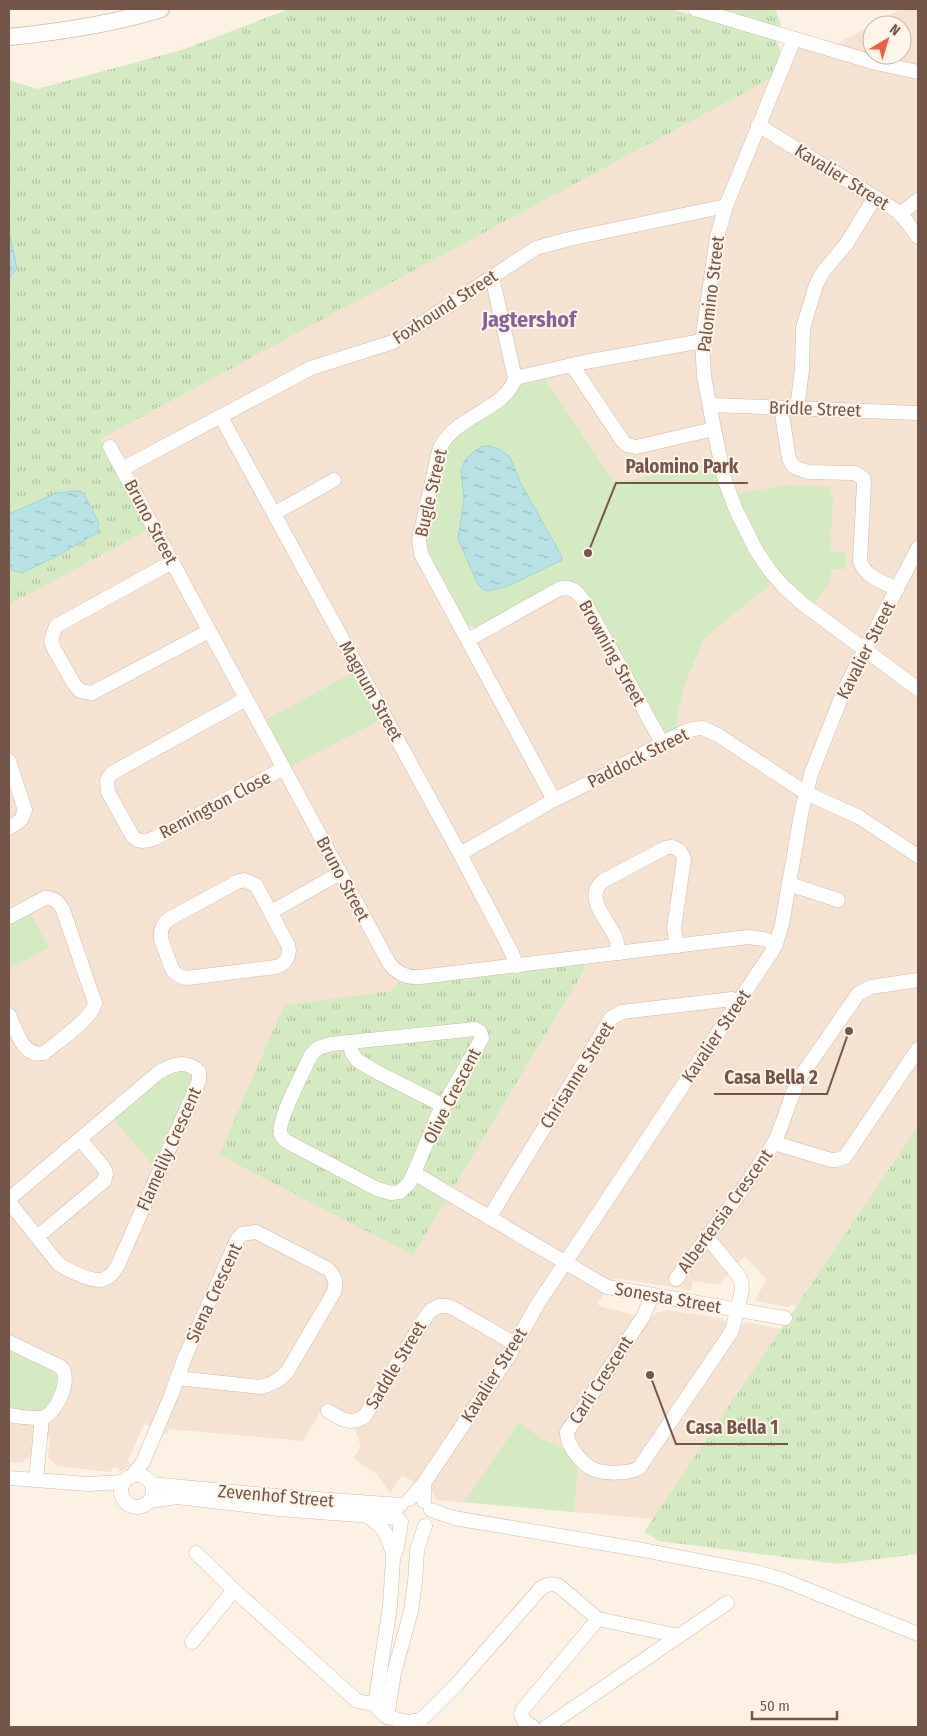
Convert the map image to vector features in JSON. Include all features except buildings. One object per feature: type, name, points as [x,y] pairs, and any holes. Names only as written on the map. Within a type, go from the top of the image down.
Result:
[{"type":"street","points":[[9,37],[48,33],[145,14],[161,9]]},
{"type":"street","points":[[695,9],[876,63],[918,72]]},
{"type":"street","name":"Palomino Street","points":[[794,39],[726,206],[717,237],[702,340],[704,376],[714,430],[724,481],[756,550],[770,571],[797,599],[918,690]]},
{"type":"street","name":"Kavalier Street","points":[[758,125],[900,214],[918,238]]},
{"type":"street","points":[[797,408],[802,370],[803,328],[816,285],[823,272],[847,243],[875,197]]},
{"type":"street","points":[[900,214],[918,200]]},
{"type":"street","name":"Foxhound Street","points":[[122,469],[311,368],[393,342],[527,253],[544,246],[726,206]]},
{"type":"street","points":[[492,277],[515,378],[702,340]]},
{"type":"street","points":[[572,365],[622,440],[631,447],[714,430]]},
{"type":"street","name":"Bugle Street","points":[[515,378],[507,393],[452,431],[444,440],[439,451],[419,540],[421,554],[554,800]]},
{"type":"street","name":"Bridle Street","points":[[711,406],[918,413]]},
{"type":"street","points":[[781,408],[789,459],[794,467],[808,472],[855,474],[863,478],[860,561],[869,574],[897,589]]},
{"type":"street","name":"Magnum Street","points":[[221,416],[460,854],[511,950],[517,966]]},
{"type":"street","name":"Bruno Street","points":[[110,446],[389,963],[400,974],[420,977],[748,938],[776,944]]},
{"type":"street","points":[[274,513],[334,480]]},
{"type":"street","name":"Kavalier Street","points":[[403,1511],[424,1484],[516,1344],[537,1306],[565,1263],[776,944],[782,924],[802,809],[811,774],[845,688],[918,548]]},
{"type":"street","points":[[172,562],[56,626],[51,640],[54,649],[80,691],[92,693],[209,631]]},
{"type":"street","name":"Browning Street","points":[[468,640],[559,589],[570,588],[574,590],[581,596],[587,606],[662,743]]},
{"type":"street","name":"Remington Close","points":[[246,699],[112,773],[107,780],[108,792],[133,837],[136,840],[145,841],[155,838],[284,768]]},
{"type":"street","name":"Paddock Street","points":[[460,854],[554,800],[662,743],[693,729],[709,730],[718,734],[806,793],[859,817],[918,856]]},
{"type":"street","points":[[9,761],[25,810],[21,820],[9,828]]},
{"type":"street","points":[[620,953],[615,937],[596,902],[595,894],[597,887],[603,881],[670,847],[681,852],[684,859],[674,928],[677,946]]},
{"type":"street","points":[[271,912],[340,873]]},
{"type":"street","points":[[244,880],[256,886],[271,912],[289,949],[286,960],[280,966],[188,978],[178,976],[172,969],[160,934],[163,925],[169,919],[244,880]]},
{"type":"street","points":[[789,884],[838,900]]},
{"type":"street","points":[[9,917],[45,898],[49,897],[57,901],[63,910],[95,1003],[94,1009],[87,1017],[44,1053],[39,1054],[28,1051],[9,1015]]},
{"type":"street","name":"Albertersia Crescent","points":[[676,1279],[774,1143],[783,1124],[792,1092],[799,1079],[858,994],[871,987],[918,980]]},
{"type":"street","name":"Chrisanne Street","points":[[489,1218],[611,1018],[622,1012],[732,999],[739,1002]]},
{"type":"street","name":"Olive Crescent","points":[[475,1029],[480,1032],[482,1038],[444,1106],[409,1183],[400,1192],[391,1193],[377,1189],[286,1141],[281,1135],[280,1126],[284,1113],[312,1055],[318,1048],[349,1042],[475,1029]]},
{"type":"street","points":[[349,1042],[357,1060],[444,1106]]},
{"type":"street","name":"Albertersia Crescent","points":[[774,1143],[831,1160],[846,1156],[918,1049]]},
{"type":"street","name":"Flamelily Crescent","points":[[184,1064],[193,1066],[199,1072],[199,1081],[114,1272],[102,1281],[93,1281],[70,1271],[57,1262],[9,1200],[80,1139],[159,1072],[171,1066],[184,1064]]},
{"type":"street","points":[[37,1237],[104,1181],[104,1168],[80,1139]]},
{"type":"street","name":"Sonesta Street","points":[[414,1173],[607,1287],[785,1318]]},
{"type":"street","name":"Siena Crescent","points":[[128,1479],[143,1462],[185,1357],[237,1240],[242,1234],[256,1232],[328,1269],[334,1275],[336,1284],[334,1292],[287,1372],[280,1379],[270,1385],[260,1387],[177,1378]]},
{"type":"street","name":"Carli Crescent","points":[[652,1296],[643,1317],[569,1428],[567,1437],[569,1446],[587,1465],[595,1470],[627,1473],[635,1471],[642,1465],[732,1331],[742,1290],[741,1281],[707,1237]]},
{"type":"street","name":"Saddle Street","points":[[328,1411],[347,1421],[356,1421],[365,1416],[427,1315],[439,1306],[444,1305],[453,1308],[516,1344]]},
{"type":"street","points":[[9,1342],[53,1362],[61,1367],[66,1374],[65,1384],[58,1401],[53,1409],[42,1418],[9,1415]]},
{"type":"street","points":[[36,1480],[42,1418]]},
{"type":"street","points":[[143,1462],[152,1495],[150,1501]]},
{"type":"street","name":"Zevenhof Street","points":[[9,1478],[88,1484],[128,1479],[137,1475],[149,1481],[403,1511]]},
{"type":"street","points":[[122,1498],[121,1492],[128,1479]]},
{"type":"street","name":"Zevenhof Street","points":[[88,1484],[122,1498],[126,1504],[134,1507],[141,1507],[150,1501],[177,1498],[278,1509],[362,1514],[403,1511]]},
{"type":"street","points":[[387,1716],[394,1674],[411,1611],[417,1550],[427,1515],[424,1484]]},
{"type":"street","points":[[393,1558],[397,1548],[403,1511],[420,1499],[427,1515]]},
{"type":"street","points":[[403,1511],[413,1529],[427,1515]]},
{"type":"street","points":[[362,1514],[381,1526],[388,1536],[393,1558],[390,1606],[376,1698],[377,1705],[387,1716],[408,1722],[421,1720],[458,1683],[541,1588],[547,1584],[553,1583],[560,1586],[598,1619],[679,1636]]},
{"type":"street","points":[[427,1515],[643,1550],[756,1572],[781,1579],[918,1634]]},
{"type":"street","points":[[196,1553],[234,1590],[357,1701],[377,1705]]},
{"type":"street","points":[[192,1642],[234,1590]]},
{"type":"street","points":[[546,1727],[727,1603]]},
{"type":"street","points":[[533,1727],[524,1721],[521,1714],[523,1709],[598,1619]]},
{"type":"shaded area","points":[[901,9],[918,9],[918,1126],[796,1307],[791,1304],[789,1307],[755,1301],[766,1279],[745,1256],[718,1285],[693,1281],[691,1290],[615,1278],[597,1304],[602,1307],[643,1317],[653,1317],[656,1313],[668,1310],[723,1319],[723,1321],[743,1325],[744,1322],[782,1329],[654,1519],[437,1500],[431,1491],[402,1475],[390,1493],[377,1474],[353,1458],[361,1447],[353,1423],[322,1409],[303,1441],[169,1429],[167,1434],[144,1424],[128,1460],[131,1465],[119,1472],[119,1468],[112,1468],[111,1472],[56,1466],[48,1457],[50,1438],[32,1436],[31,1455],[21,1463],[9,1462],[9,605],[148,530],[99,439],[770,79],[793,37],[838,51],[840,42],[862,30],[862,65],[912,65],[912,15],[890,15]],"holes":[[[541,373],[615,483],[720,461],[776,580],[704,639],[684,687],[677,720],[678,729],[662,743],[570,588],[466,639],[451,430],[515,378]],[[584,957],[585,969],[413,1255],[285,1005],[391,991],[406,977]]]},
{"type":"green space","points":[[289,9],[672,9],[773,39],[780,48],[780,53],[778,64],[770,79],[100,439],[148,530],[9,605],[9,80],[37,89],[185,49]]},
{"type":"green space","points":[[717,9],[775,9],[781,24],[780,28]]},
{"type":"green space","points":[[543,376],[615,483],[713,462],[723,495],[736,526],[772,583],[704,639],[684,687],[677,720],[678,729],[667,733],[660,729],[578,586],[480,628],[471,627],[467,625],[427,555],[425,535],[449,441],[512,395],[522,383]]},
{"type":"green space","points":[[785,485],[830,487],[833,500],[830,551],[846,552],[846,569],[831,569],[830,582],[814,604],[783,577],[766,555],[735,494]]},
{"type":"green space","points":[[354,672],[380,720],[289,767],[264,721]]},
{"type":"green space","points":[[29,911],[49,948],[9,969],[9,922]]},
{"type":"green space","points":[[584,963],[585,969],[413,1255],[219,1155],[284,1005],[391,991],[402,980]]},
{"type":"green space","points":[[177,1071],[189,1073],[193,1082],[155,1168],[113,1118],[166,1075]]},
{"type":"green space","points":[[918,1126],[918,1554],[838,1564],[659,1541],[644,1532]]},
{"type":"green space","points":[[9,1349],[53,1368],[61,1378],[49,1407],[38,1412],[9,1409]]},
{"type":"green space","points":[[519,1422],[542,1439],[561,1447],[578,1465],[574,1512],[465,1502]]},
{"type":"water","points":[[9,232],[17,268],[9,279]]},
{"type":"water","points":[[489,446],[499,449],[510,457],[521,484],[562,560],[506,587],[485,591],[478,584],[458,539],[464,499],[461,471],[465,460],[473,452],[481,447]]},
{"type":"water","points":[[78,491],[84,494],[99,524],[97,533],[22,573],[12,570],[9,562],[9,514],[57,493]]},
{"type":"place","name":"Palomino Park","points":[[588,553]]},
{"type":"place","name":"Casa Bella 2","points":[[849,1031]]},
{"type":"place","name":"Casa Bella 1","points":[[650,1375]]},
{"type":"district","name":"Jagtershof","points":[[529,319]]}]
